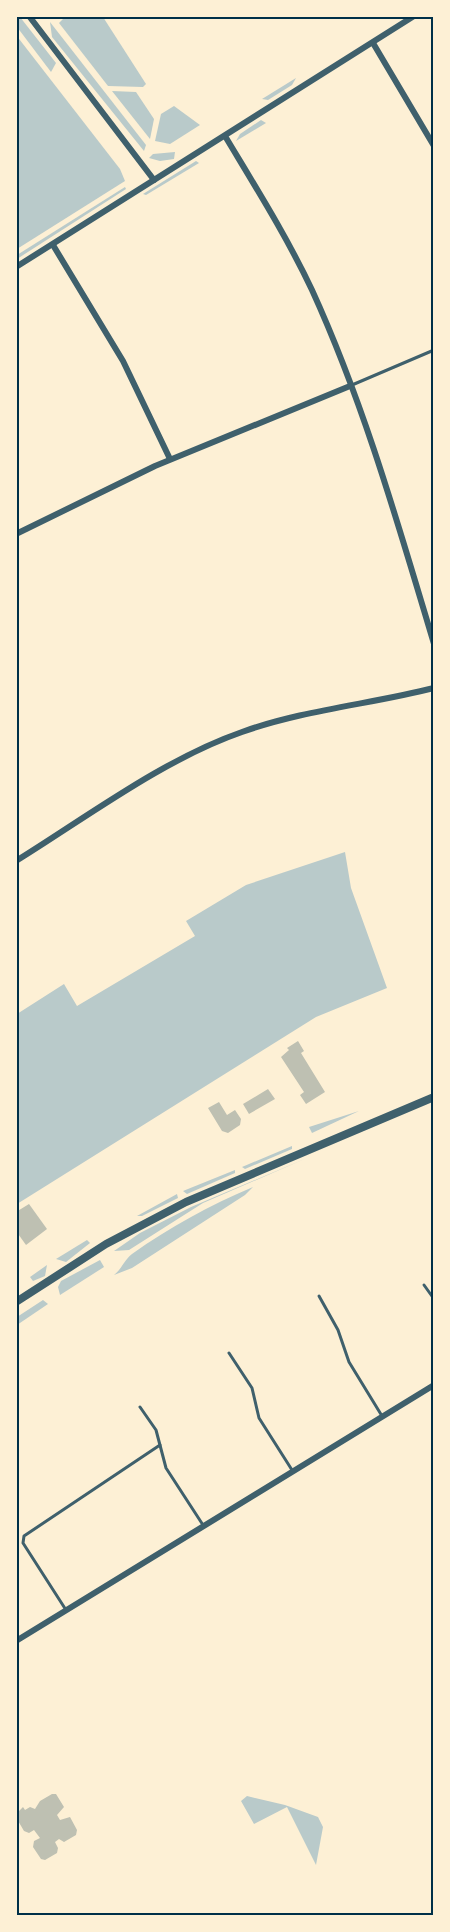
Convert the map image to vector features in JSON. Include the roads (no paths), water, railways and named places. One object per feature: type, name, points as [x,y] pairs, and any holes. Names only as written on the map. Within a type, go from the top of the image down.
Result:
[{"type":"street","points":[[40,16],[31,19],[154,180]]},
{"type":"street","points":[[16,267],[414,16]]},
{"type":"street","points":[[373,42],[434,147]]},
{"type":"street","points":[[225,136],[305,276],[350,386],[393,507],[434,644]]},
{"type":"street","points":[[53,245],[120,356],[170,459]]},
{"type":"street","points":[[16,534],[170,459],[350,386]]},
{"type":"street","points":[[16,861],[162,771],[216,742],[261,726],[434,688]]},
{"type":"street","points":[[16,1302],[106,1244],[186,1202],[434,1097]]},
{"type":"street","points":[[16,1641],[434,1385]]},
{"type":"lane","points":[[350,386],[434,350]]},
{"type":"lane","points":[[424,1284],[434,1299]]},
{"type":"lane","points":[[319,1296],[339,1330],[349,1362],[382,1416]]},
{"type":"lane","points":[[229,1353],[252,1388],[259,1418],[292,1470]]},
{"type":"lane","points":[[140,1407],[156,1430],[166,1468],[203,1525]]},
{"type":"lane","points":[[66,1610],[23,1543],[24,1536],[160,1445]]}]
